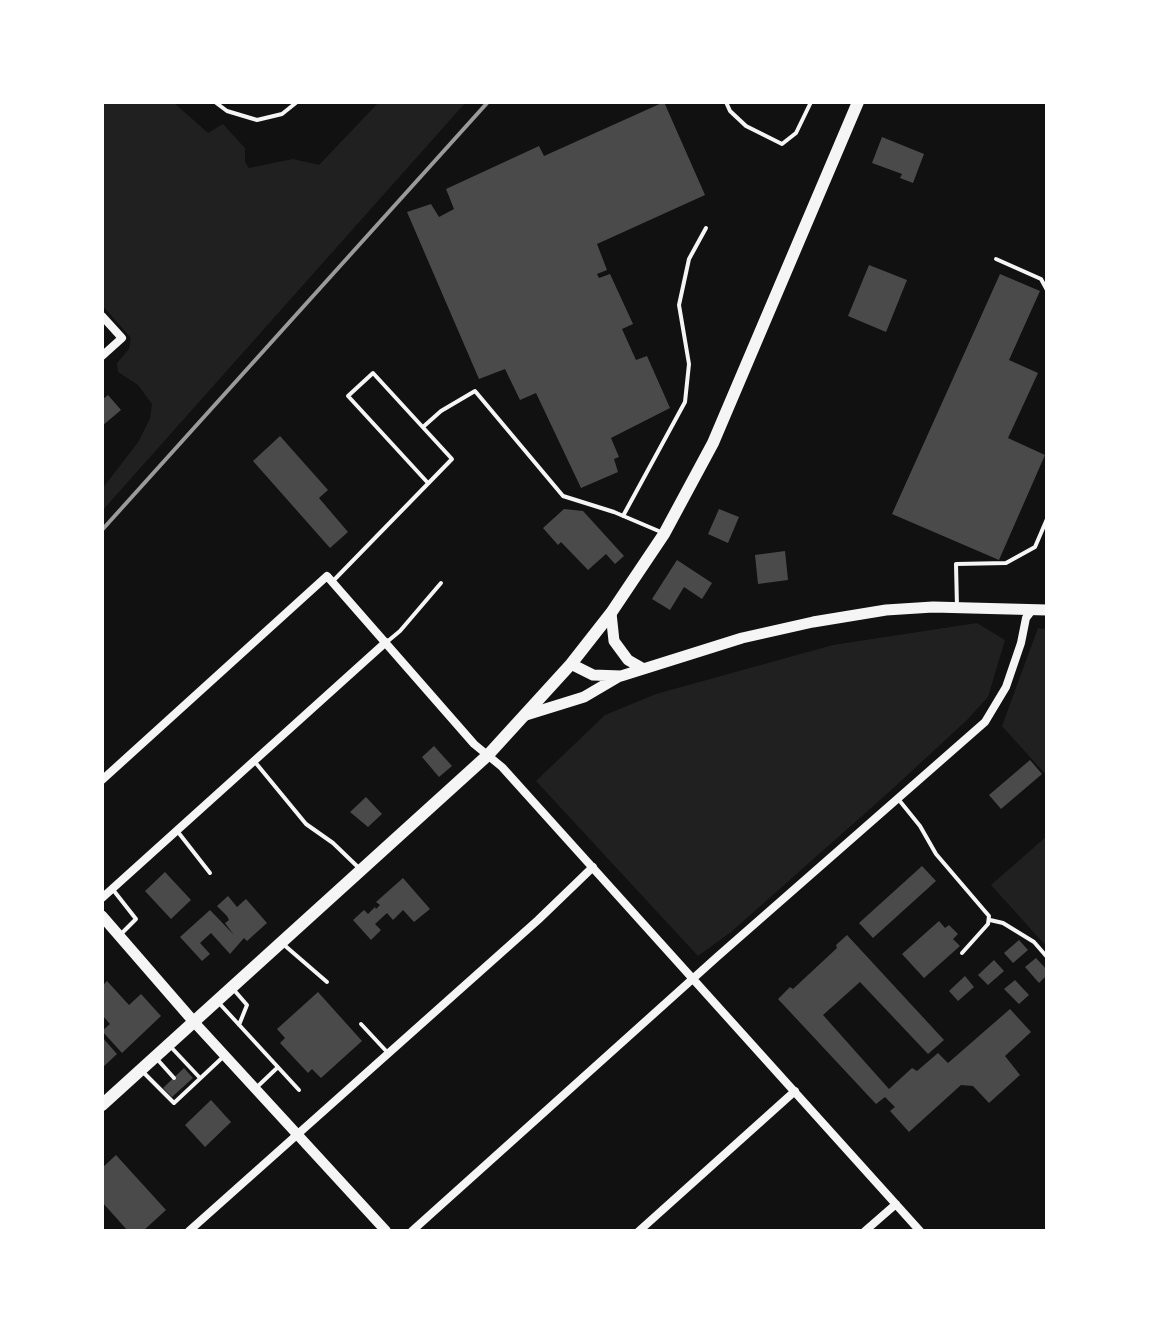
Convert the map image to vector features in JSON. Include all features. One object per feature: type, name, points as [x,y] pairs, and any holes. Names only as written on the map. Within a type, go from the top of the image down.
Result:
[{"type":"main road","points":[[102,1105],[488,755],[571,664],[611,613],[664,534],[713,443],[858,102]]},
{"type":"main road","points":[[526,715],[584,697],[642,668],[742,638],[841,616],[886,610],[957,607],[1047,610]]},
{"type":"main road","points":[[611,613],[614,641],[628,660],[642,668]]},
{"type":"main road","points":[[571,664],[593,675],[621,676]]},
{"type":"main road","points":[[102,916],[194,1022]]},
{"type":"street","points":[[102,316],[122,338],[102,356]]},
{"type":"street","points":[[102,780],[330,579],[474,744],[502,767],[920,1231]]},
{"type":"street","points":[[412,1231],[985,722],[1006,687],[1026,618],[1032,610]]},
{"type":"street","points":[[102,898],[386,642]]},
{"type":"street","points":[[189,1231],[593,867]]},
{"type":"street","points":[[194,1022],[386,1231]]},
{"type":"street","points":[[639,1231],[795,1091]]},
{"type":"street","points":[[865,1231],[896,1204]]},
{"type":"lane","points":[[215,102],[227,111],[257,120],[282,114],[297,102]]},
{"type":"lane","points":[[726,102],[730,111],[746,126],[782,144],[796,133],[811,102]]},
{"type":"lane","points":[[623,516],[685,402],[689,364],[679,305],[689,259],[706,228]]},
{"type":"lane","points":[[996,259],[1041,279],[1047,290]]},
{"type":"lane","points":[[330,579],[428,483],[452,459],[373,373],[348,396],[428,483]]},
{"type":"lane","points":[[423,427],[441,411],[475,391],[563,496],[623,516],[664,534]]},
{"type":"lane","points":[[957,607],[956,564],[1006,563],[1035,547],[1047,519]]},
{"type":"lane","points":[[386,642],[400,631],[441,583]]},
{"type":"lane","points":[[253,760],[306,824],[333,843],[361,870]]},
{"type":"lane","points":[[898,798],[920,826],[936,854],[990,920],[1003,923],[1034,942],[1047,957]]},
{"type":"lane","points":[[176,830],[210,873]]},
{"type":"lane","points":[[112,889],[136,919],[120,935]]},
{"type":"lane","points":[[962,953],[990,920]]},
{"type":"lane","points":[[281,943],[327,982]]},
{"type":"lane","points":[[231,988],[247,1005],[239,1025]]},
{"type":"lane","points":[[217,1001],[299,1090]]},
{"type":"lane","points":[[361,1024],[388,1053]]},
{"type":"lane","points":[[169,1045],[200,1078]]},
{"type":"lane","points":[[141,1070],[174,1103],[185,1089],[225,1055]]},
{"type":"lane","points":[[155,1057],[174,1078]]},
{"type":"lane","points":[[255,1088],[278,1068]]},
{"type":"shaded area","points":[[102,102],[173,102],[208,133],[223,124],[245,148],[245,162],[249,168],[293,159],[319,165],[379,102],[466,102],[102,511],[102,489],[139,441],[150,418],[152,404],[138,385],[118,372],[117,363],[129,349],[131,338],[102,305]]},
{"type":"shaded area","points":[[977,623],[1005,640],[988,697],[889,792],[731,932],[698,956],[536,781],[605,715],[656,694],[833,645]]},
{"type":"shaded area","points":[[1038,628],[1047,630],[1047,776],[1002,726]]},
{"type":"shaded area","points":[[1047,836],[1047,947],[991,885]]},
{"type":"building","points":[[664,102],[705,195],[597,244],[607,270],[597,274],[599,278],[610,274],[633,324],[622,329],[636,360],[647,356],[670,408],[611,438],[619,457],[614,459],[618,472],[581,488],[536,393],[520,400],[505,369],[479,379],[407,212],[431,204],[439,217],[454,209],[446,189],[539,146],[544,156]]},
{"type":"building","points":[[882,137],[924,154],[913,183],[900,178],[902,174],[872,163]]},
{"type":"building","points":[[869,265],[907,280],[886,332],[848,316]]},
{"type":"building","points":[[1000,274],[1040,291],[1009,360],[1038,373],[1008,438],[1045,455],[999,560],[892,514]]},
{"type":"building","points":[[108,395],[121,410],[102,426],[102,400]]},
{"type":"building","points":[[280,436],[328,490],[319,498],[348,532],[330,548],[253,461]]},
{"type":"building","points":[[564,509],[583,511],[624,556],[615,564],[606,554],[588,570],[543,528]]},
{"type":"building","points":[[719,509],[739,517],[728,543],[708,534]]},
{"type":"building","points":[[785,551],[788,580],[758,584],[755,555]]},
{"type":"building","points":[[677,560],[712,583],[702,599],[684,587],[670,610],[652,599]]},
{"type":"building","points":[[434,746],[452,766],[439,777],[422,757]]},
{"type":"building","points":[[1030,760],[1042,774],[1001,809],[989,795]]},
{"type":"building","points":[[366,797],[382,814],[368,827],[350,812]]},
{"type":"building","points":[[922,866],[936,881],[873,938],[859,923]]},
{"type":"building","points":[[165,872],[191,900],[171,919],[145,891]]},
{"type":"building","points":[[403,878],[430,909],[414,922],[403,910],[393,920],[387,913],[375,924],[381,930],[371,940],[353,920],[364,910],[368,914],[376,909],[380,905],[376,902]]},
{"type":"building","points":[[228,896],[237,907],[246,899],[267,923],[247,941],[244,938],[230,954],[211,933],[200,943],[210,954],[202,961],[180,937],[210,910],[234,935],[225,923],[229,920],[227,916],[217,906]]},
{"type":"building","points":[[939,921],[958,934],[953,939],[960,946],[924,978],[902,954]]},
{"type":"building","points":[[847,935],[944,1040],[928,1054],[860,982],[823,1015],[889,1089],[912,1068],[917,1071],[938,1053],[948,1063],[1010,1009],[1031,1032],[1005,1056],[1020,1075],[989,1103],[973,1086],[961,1085],[909,1132],[890,1111],[895,1107],[885,1097],[876,1104],[778,999],[790,987],[793,989]]},
{"type":"building","points":[[1019,940],[1028,950],[1013,963],[1004,953]]},
{"type":"building","points":[[1036,958],[1047,970],[1047,975],[1039,983],[1025,967]]},
{"type":"building","points":[[994,960],[1004,971],[988,985],[978,975]]},
{"type":"building","points":[[965,976],[974,987],[958,1001],[949,991]]},
{"type":"building","points":[[1015,980],[1029,995],[1019,1004],[1004,989]]},
{"type":"building","points":[[107,981],[129,1005],[141,994],[161,1016],[122,1053],[102,1031],[110,1024],[102,1015],[102,986]]},
{"type":"building","points":[[318,992],[362,1041],[321,1078],[312,1069],[308,1073],[280,1043],[285,1038],[277,1029]]},
{"type":"building","points":[[102,1037],[117,1054],[102,1068]]},
{"type":"building","points":[[184,1068],[193,1078],[172,1097],[163,1088]]},
{"type":"building","points":[[211,1100],[231,1122],[205,1147],[185,1125]]},
{"type":"building","points":[[116,1155],[166,1210],[143,1231],[128,1231],[102,1202],[102,1168]]},
{"type":"railway","points":[[102,530],[488,102]]}]
